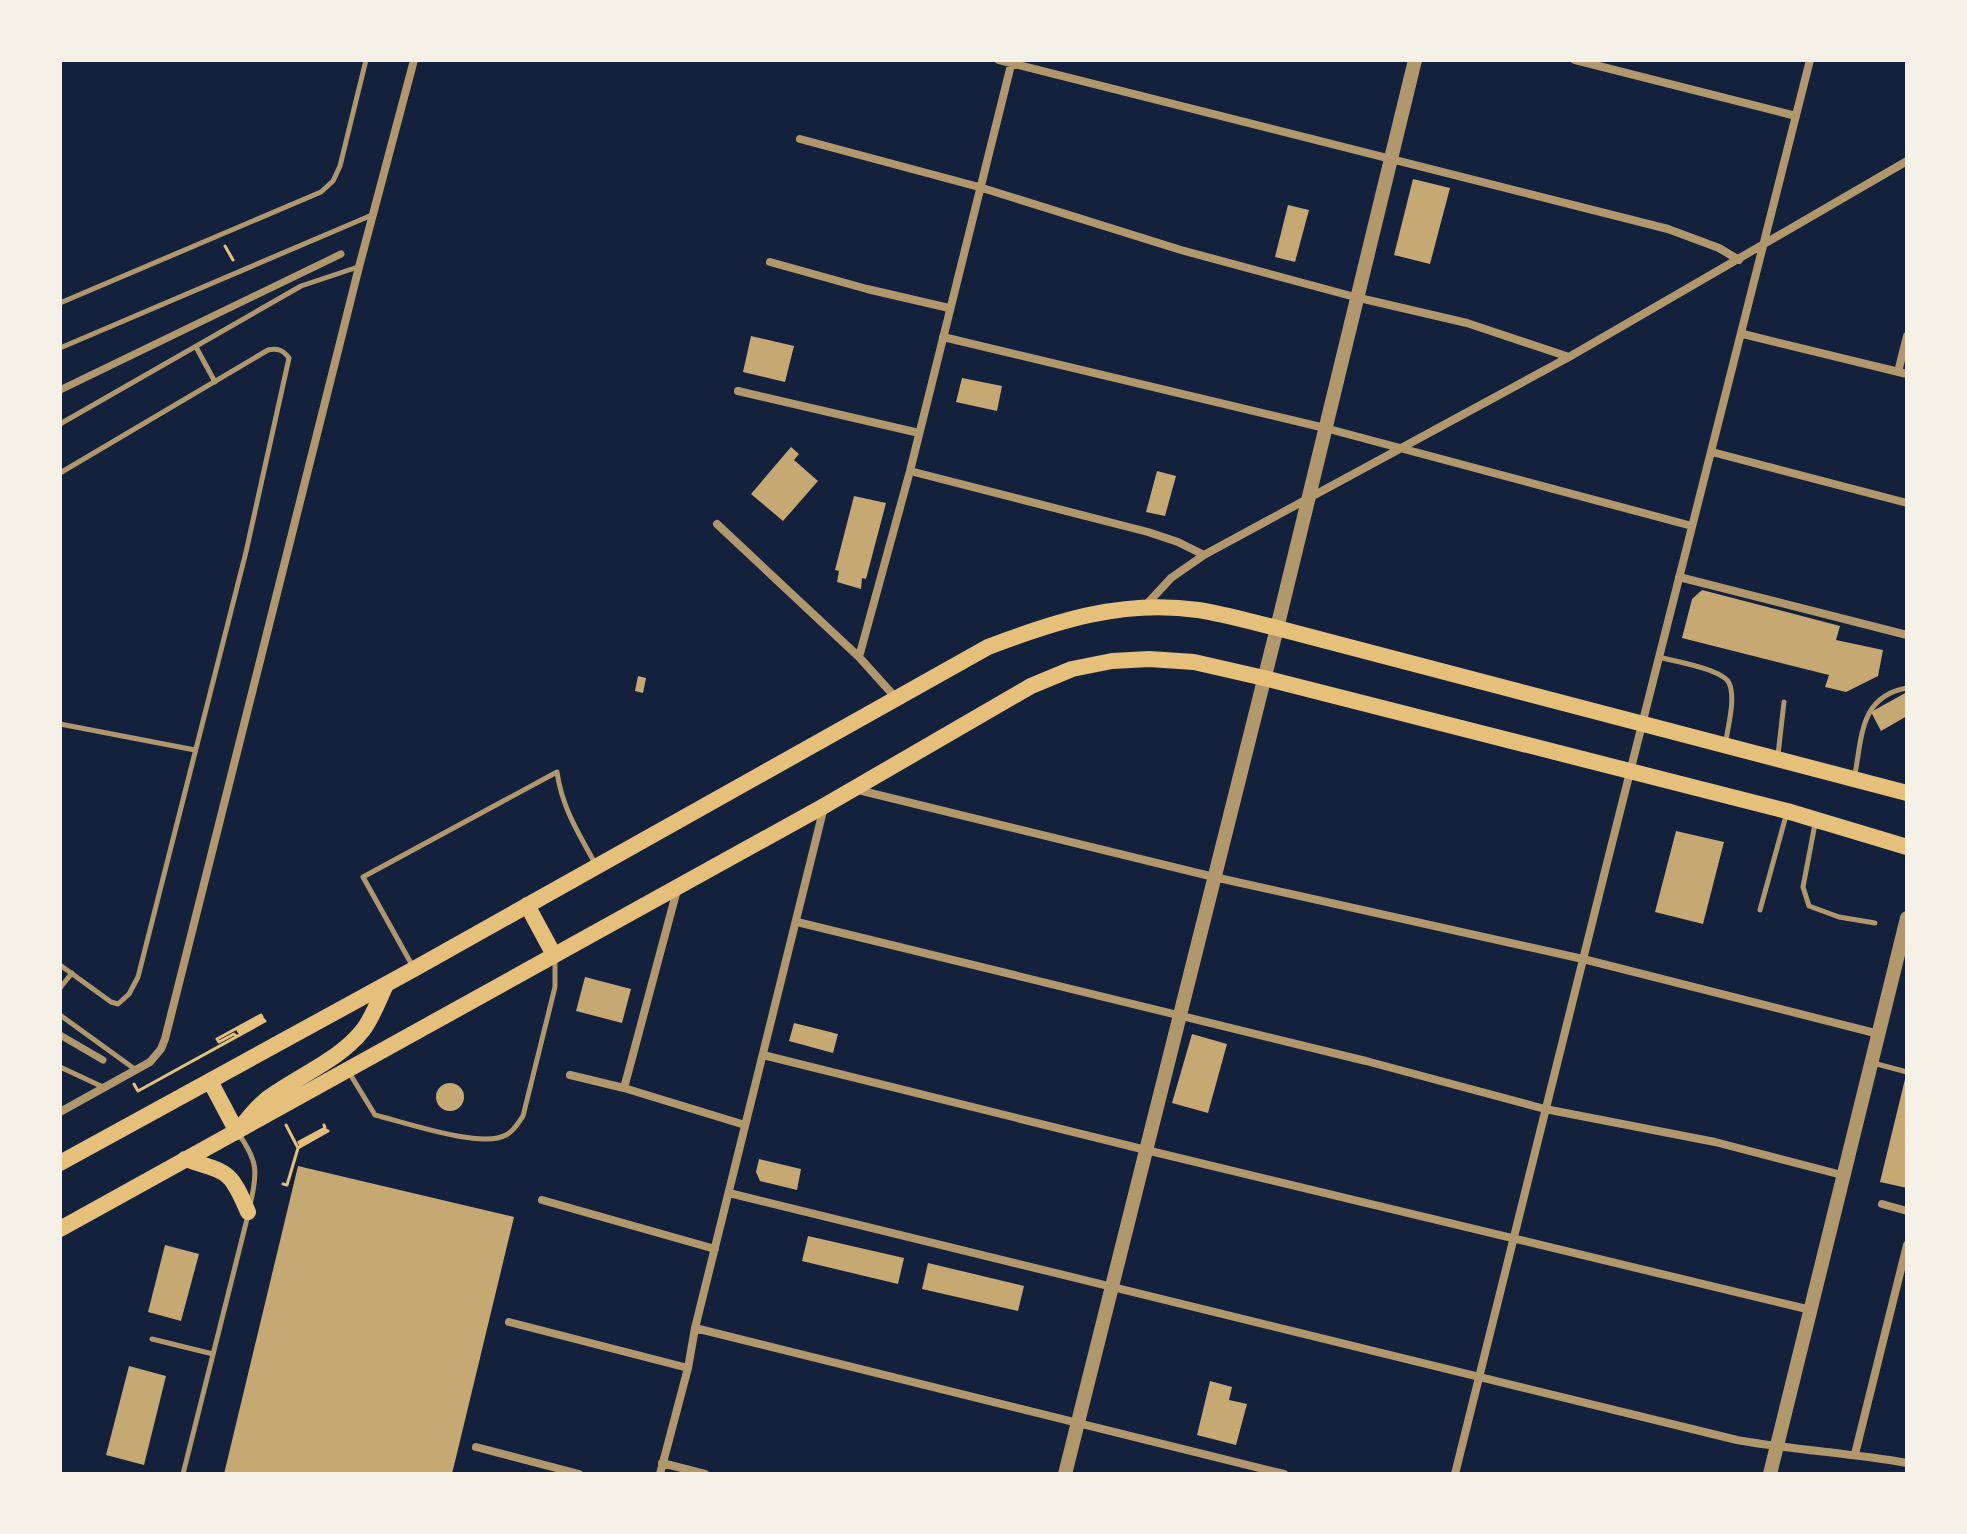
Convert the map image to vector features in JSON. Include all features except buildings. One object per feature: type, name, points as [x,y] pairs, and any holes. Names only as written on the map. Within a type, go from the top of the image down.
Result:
[{"type":"main road","points":[[60,1163],[386,985],[988,647],[1045,625],[1094,612],[1145,606],[1198,610],[1907,793]]},
{"type":"main road","points":[[60,1229],[824,806],[1031,686],[1072,669],[1112,661],[1149,659],[1194,662],[1630,770],[1817,819],[1907,847]]},
{"type":"main road","points":[[527,905],[554,955]]},
{"type":"main road","points":[[237,1132],[274,1093],[339,1054],[351,1043],[365,1028],[386,985]]},
{"type":"main road","points":[[210,1081],[237,1132]]},
{"type":"main road","points":[[185,1159],[226,1174],[235,1181],[248,1212]]},
{"type":"street","points":[[60,1112],[157,1055],[165,1039],[414,60]]},
{"type":"street","points":[[999,60],[1668,229],[1719,248],[1739,260]]},
{"type":"street","points":[[1065,1474],[1277,628],[1415,60]]},
{"type":"street","points":[[1575,60],[1796,116]]},
{"type":"street","points":[[1455,1474],[1809,63],[1819,60]]},
{"type":"street","points":[[859,657],[910,471],[1011,62]]},
{"type":"street","points":[[800,139],[979,187],[1181,250],[1355,297],[1467,323],[1569,357]]},
{"type":"street","points":[[1145,606],[1171,578],[1204,555],[1569,357],[1907,161]]},
{"type":"street","points":[[60,390],[341,254]]},
{"type":"street","points":[[770,262],[949,308]]},
{"type":"street","points":[[1743,334],[1903,373],[1907,336]]},
{"type":"street","points":[[943,337],[1325,428],[1692,526]]},
{"type":"street","points":[[738,391],[919,433]]},
{"type":"street","points":[[1712,452],[1907,503]]},
{"type":"street","points":[[910,471],[1148,532],[1204,555]]},
{"type":"street","points":[[717,524],[859,657],[898,700]]},
{"type":"street","points":[[1679,577],[1907,635]]},
{"type":"street","points":[[853,789],[1214,877],[1583,959],[1879,1034]]},
{"type":"street","points":[[660,1474],[824,806]]},
{"type":"street","points":[[624,1088],[679,885]]},
{"type":"street","points":[[1770,1474],[1907,918]]},
{"type":"street","points":[[797,922],[1179,1015],[1545,1109],[1715,1142],[1842,1175]]},
{"type":"street","points":[[60,1035],[103,1060]]},
{"type":"street","points":[[763,1055],[1811,1310]]},
{"type":"street","points":[[570,1075],[745,1125]]},
{"type":"street","points":[[729,1193],[1737,1440],[1907,1463]]},
{"type":"street","points":[[542,1200],[715,1249]]},
{"type":"street","points":[[1882,1204],[1907,1211]]},
{"type":"street","points":[[1855,1454],[1907,1245]]},
{"type":"street","points":[[509,1322],[688,1368]]},
{"type":"street","points":[[695,1328],[1284,1474]]},
{"type":"street","points":[[476,1447],[579,1474]]},
{"type":"street","points":[[662,1463],[705,1474]]},
{"type":"lane","points":[[60,303],[321,192],[333,181],[340,166],[366,60]]},
{"type":"lane","points":[[60,348],[374,214]]},
{"type":"lane","points":[[60,424],[301,286],[359,267]]},
{"type":"lane","points":[[196,347],[215,382]]},
{"type":"lane","points":[[60,473],[268,350],[284,352],[289,358],[246,552],[138,977],[118,1004],[60,965]]},
{"type":"lane","points":[[1658,657],[1723,675],[1729,681],[1731,697],[1725,746]]},
{"type":"lane","points":[[1854,780],[1864,726],[1872,705],[1907,688]]},
{"type":"lane","points":[[1778,760],[1784,702]]},
{"type":"lane","points":[[60,724],[195,750]]},
{"type":"lane","points":[[414,969],[363,877],[557,772],[560,795],[569,818],[597,866]]},
{"type":"lane","points":[[1760,910],[1787,811]]},
{"type":"lane","points":[[1817,819],[1803,887],[1809,906],[1839,917],[1875,923]]},
{"type":"lane","points":[[348,1069],[375,1115],[479,1141],[505,1136],[523,1116],[555,987],[554,955]]},
{"type":"lane","points":[[60,988],[72,973]]},
{"type":"lane","points":[[60,1015],[132,1072]]},
{"type":"lane","points":[[1872,1062],[1907,1072]]},
{"type":"lane","points":[[60,1067],[104,1088]]},
{"type":"lane","points":[[183,1474],[255,1182],[256,1165],[251,1151],[237,1132]]},
{"type":"lane","points":[[152,1339],[213,1354]]},
{"type":"path","points":[[219,236],[240,272]]},
{"type":"path","points":[[132,1072],[138,1091],[265,1021],[263,1019],[239,1032],[261,1015],[217,1039],[219,1042],[235,1035]]},
{"type":"path","points":[[285,1184],[298,1148],[328,1131],[299,1142],[324,1127]]}]
